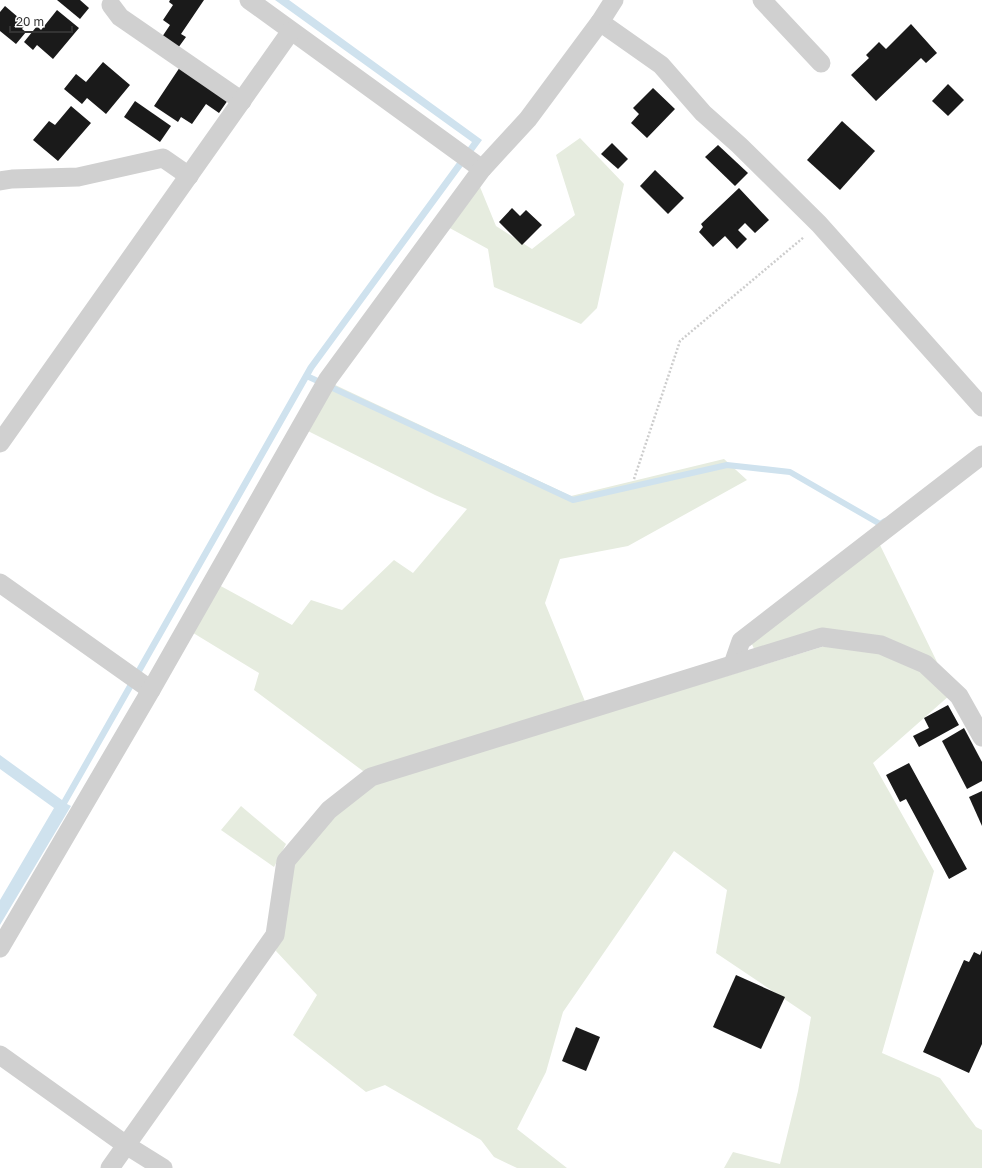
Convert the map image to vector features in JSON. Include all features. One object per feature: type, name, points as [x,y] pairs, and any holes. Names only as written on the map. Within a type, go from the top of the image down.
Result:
[{"type":"street","points":[[249,0],[482,169]]},
{"type":"street","points":[[0,948],[151,690],[325,384],[482,169],[528,119],[600,22],[614,0]]},
{"type":"street","points":[[762,0],[820,63]]},
{"type":"street","points":[[109,2],[120,17],[242,101]]},
{"type":"street","points":[[600,22],[661,65],[703,113],[739,145],[819,224],[982,407]]},
{"type":"street","points":[[0,443],[292,31]]},
{"type":"street","points":[[0,181],[12,179],[78,177],[163,158],[189,176]]},
{"type":"street","points":[[733,664],[741,641],[982,455]]},
{"type":"street","points":[[0,583],[151,690]]},
{"type":"street","points":[[110,1168],[275,935],[286,861],[329,810],[371,777],[733,664],[822,638],[881,645],[925,664],[959,696],[982,737]]},
{"type":"street","points":[[0,1055],[126,1145],[163,1168]]},
{"type":"path","points":[[634,479],[680,341],[819,224]]},
{"type":"shaded area","points":[[580,138],[624,184],[597,308],[581,324],[494,287],[488,249],[446,226],[480,187],[496,226],[532,249],[575,215],[556,155]]},
{"type":"shaded area","points":[[331,383],[571,496],[724,459],[747,480],[628,546],[560,559],[545,603],[586,704],[367,774],[254,690],[259,673],[190,631],[217,584],[292,625],[311,600],[342,610],[394,560],[413,573],[467,509],[435,495],[306,430]]},
{"type":"shaded area","points":[[879,543],[937,662],[882,640],[755,651],[751,642]]},
{"type":"shaded area","points":[[825,646],[881,653],[920,670],[950,695],[873,763],[934,871],[882,1053],[940,1078],[976,1127],[982,1130],[982,1168],[724,1168],[733,1152],[780,1164],[798,1091],[811,1017],[716,953],[727,890],[674,851],[563,1012],[546,1072],[517,1129],[567,1168],[517,1168],[494,1157],[481,1140],[385,1085],[366,1092],[293,1035],[317,995],[276,951],[292,865],[331,812],[370,785]]},
{"type":"shaded area","points":[[241,806],[286,844],[274,867],[221,830]]},
{"type":"water","points":[[275,0],[289,0],[482,140],[314,369],[67,804],[71,806],[0,925],[0,900],[54,808],[0,769],[0,755],[62,800],[308,366],[472,142]]},
{"type":"building","points":[[57,0],[80,0],[89,8],[80,19]]},
{"type":"building","points":[[170,0],[204,0],[181,34],[186,37],[178,48],[162,37],[170,25],[163,20],[173,5],[169,2]]},
{"type":"building","points":[[5,6],[26,24],[22,29],[26,32],[16,44],[0,31],[0,12]]},
{"type":"building","points":[[57,10],[79,28],[53,59],[37,45],[33,50],[24,42],[37,26],[41,30]]},
{"type":"building","points":[[911,24],[937,53],[926,63],[921,58],[876,101],[851,75],[869,58],[866,55],[879,42],[886,49]]},
{"type":"building","points":[[103,62],[130,85],[106,114],[87,98],[82,104],[64,89],[76,74],[86,82]]},
{"type":"building","points":[[180,67],[228,100],[219,113],[206,104],[192,124],[181,117],[178,122],[154,106]]},
{"type":"building","points":[[948,84],[964,100],[948,116],[932,101]]},
{"type":"building","points":[[653,88],[675,109],[647,138],[631,123],[639,114],[633,108]]},
{"type":"building","points":[[135,101],[171,126],[160,142],[124,117]]},
{"type":"building","points":[[71,106],[91,123],[58,161],[33,140],[49,121],[55,125]]},
{"type":"building","points":[[842,121],[875,151],[840,190],[807,160]]},
{"type":"building","points":[[612,143],[628,159],[618,169],[601,154]]},
{"type":"building","points":[[718,145],[748,173],[735,186],[705,157]]},
{"type":"building","points":[[655,170],[684,198],[668,214],[640,186]]},
{"type":"building","points":[[739,188],[769,220],[755,233],[745,223],[738,230],[747,239],[737,249],[725,236],[713,247],[699,232],[703,227],[701,224]]},
{"type":"building","points":[[512,208],[520,216],[526,210],[542,225],[522,245],[499,222]]},
{"type":"building","points":[[948,705],[959,725],[919,747],[913,736],[929,728],[924,718]]},
{"type":"building","points":[[964,728],[982,762],[982,781],[967,789],[942,741]]},
{"type":"building","points":[[909,763],[967,869],[949,879],[906,799],[900,802],[886,775]]},
{"type":"building","points":[[982,791],[982,826],[969,797]]},
{"type":"building","points":[[982,950],[982,1044],[969,1073],[923,1052],[964,960],[969,962],[974,952],[980,955]]},
{"type":"building","points":[[736,975],[785,997],[761,1049],[713,1027]]},
{"type":"building","points":[[576,1027],[600,1037],[586,1071],[562,1061]]},
{"type":"waterway","points":[[309,377],[573,500],[727,465],[790,472],[880,524],[885,521]]}]
